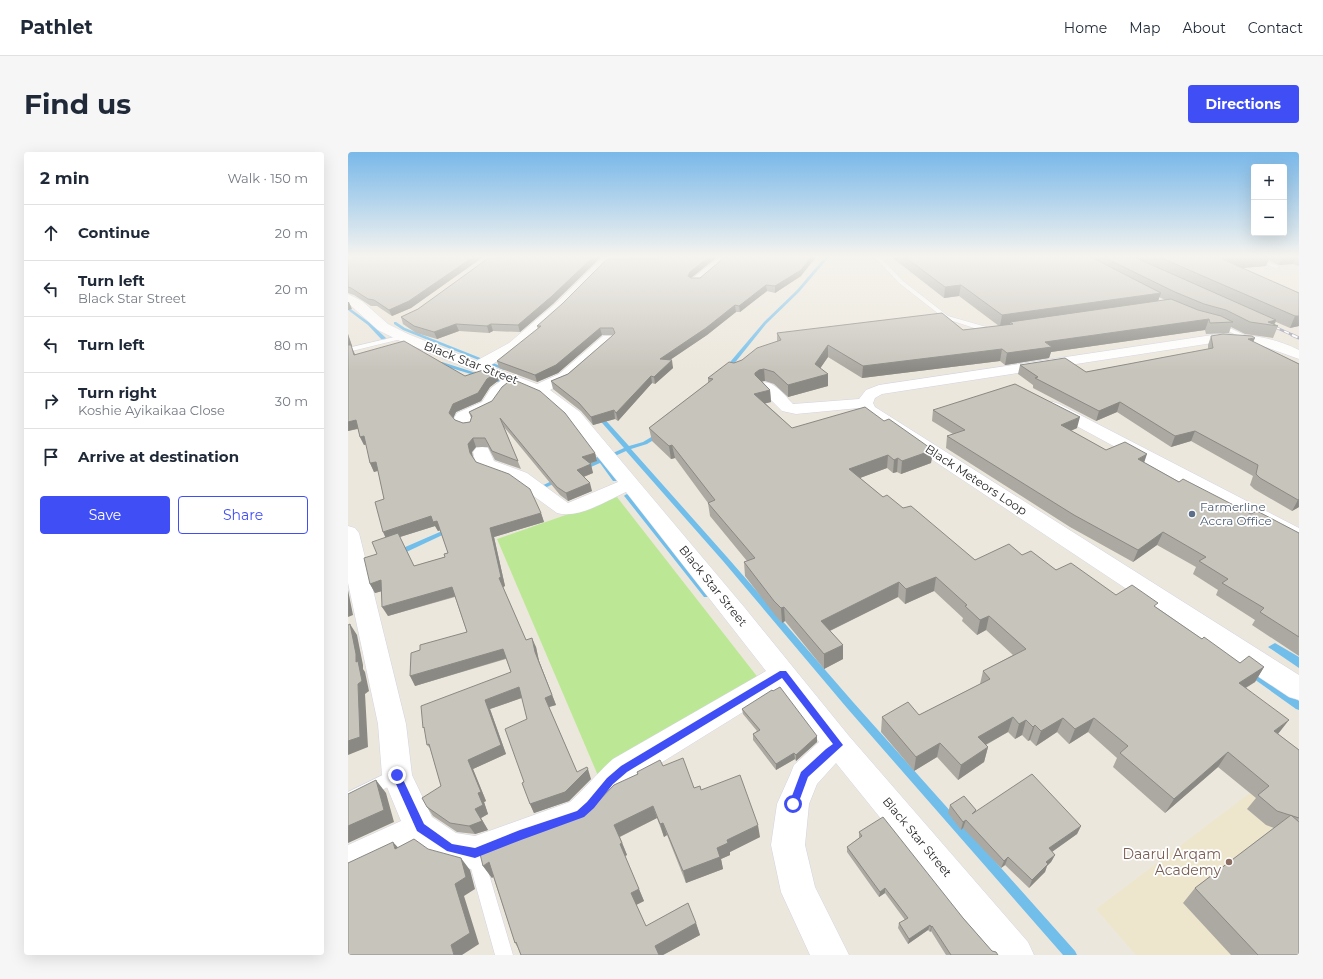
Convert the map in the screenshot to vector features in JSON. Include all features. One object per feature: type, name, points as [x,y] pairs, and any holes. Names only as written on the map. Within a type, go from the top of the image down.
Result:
[{"type":"street","points":[[477,368],[514,346],[572,294]]},
{"type":"street","name":"Black Star Street","points":[[348,298],[395,328],[477,368],[513,379],[538,389],[549,395],[574,416],[736,614],[839,745],[1015,955]]},
{"type":"street","points":[[765,386],[788,408],[804,410],[865,403],[867,397],[871,393],[879,390],[1219,338],[1248,338],[1264,340],[1297,352]]},
{"type":"street","points":[[538,389],[557,381],[567,374],[608,339]]},
{"type":"street","points":[[988,373],[1016,388]]},
{"type":"street","points":[[466,425],[460,420],[462,417],[488,405],[497,391],[513,379]]},
{"type":"street","points":[[1037,399],[1299,537]]},
{"type":"street","name":"Black Meteors Loop","points":[[865,403],[868,410],[1299,689]]},
{"type":"street","points":[[482,452],[484,461],[487,465],[520,477],[564,508],[571,509],[630,484]]},
{"type":"street","points":[[348,533],[358,624],[392,724],[397,775],[420,828],[450,848],[475,853],[520,835],[580,814],[590,805],[610,781],[624,769],[783,674]]},
{"type":"street","points":[[830,955],[799,892],[788,845],[793,804],[804,774],[829,751],[839,745]]},
{"type":"street","points":[[348,862],[420,828]]},
{"type":"lane","points":[[917,294],[946,317],[980,328],[1002,330]]},
{"type":"lane","points":[[938,318],[946,317]]},
{"type":"lane","points":[[1211,322],[1248,338]]},
{"type":"lane","points":[[348,350],[395,328]]},
{"type":"lane","points":[[348,800],[397,775]]},
{"type":"lane","points":[[475,853],[504,955]]},
{"type":"shaded area","name":"Daarul Arqam Academy","points":[[1262,784],[1299,815],[1299,955],[1136,955],[1096,909]]},
{"type":"green space","points":[[617,497],[770,693],[605,792],[497,539]]},
{"type":"water","points":[[1275,643],[1299,657],[1299,668],[1268,647]]},
{"type":"building","points":[[361,294],[418,294],[409,301],[389,310],[374,300],[368,299]]},
{"type":"building","points":[[438,294],[554,294],[518,325],[491,324],[487,326],[456,324],[434,332],[414,326],[401,317],[418,309]]},
{"type":"building","points":[[572,294],[754,294],[739,306],[735,305],[706,328],[660,359],[672,360],[654,377],[651,376],[616,413],[614,410],[591,417],[579,403],[551,381],[568,374],[615,333],[613,328],[600,328],[556,365],[535,375],[497,361],[541,326],[537,326]]},
{"type":"building","points":[[974,294],[1150,294],[1002,315]]},
{"type":"building","points":[[1181,294],[1218,294],[1276,320],[1268,322],[1278,326],[1250,322],[1226,310],[1204,304]]},
{"type":"building","points":[[1245,294],[1299,294],[1299,316],[1295,316]]},
{"type":"building","points":[[1171,299],[1198,310],[1221,316],[1233,322],[1210,323],[1209,319],[1045,342],[1052,347],[1007,353],[1002,349],[863,366],[828,345],[815,364],[828,374],[788,385],[774,372],[764,369],[759,370],[755,373],[755,375],[770,390],[754,394],[792,428],[865,407],[884,421],[889,419],[933,450],[902,461],[898,458],[894,460],[888,455],[849,469],[883,497],[887,495],[903,508],[911,506],[975,560],[1009,544],[1022,555],[1031,551],[1056,570],[1071,563],[1116,595],[1132,585],[1158,603],[1154,606],[1202,639],[1204,637],[1240,663],[1249,656],[1264,667],[1239,683],[1289,720],[1274,731],[1299,750],[1299,818],[1277,811],[1258,795],[1269,786],[1228,752],[1174,799],[1120,753],[1128,746],[1094,718],[1075,729],[1063,718],[1041,731],[1035,725],[1033,727],[1026,720],[1019,724],[1013,717],[978,737],[988,747],[961,765],[940,743],[916,757],[882,717],[908,702],[919,715],[990,679],[983,671],[1026,649],[989,616],[980,620],[965,606],[967,605],[936,577],[906,589],[899,582],[821,621],[843,645],[824,654],[784,607],[781,608],[774,601],[744,562],[755,558],[708,503],[715,500],[672,445],[669,446],[649,428],[713,379],[708,378],[729,362],[734,363],[742,360],[757,348],[781,340],[777,333],[942,313],[963,330],[1013,324],[1010,322]]},
{"type":"building","points":[[1223,334],[1252,336],[1255,338],[1248,339],[1299,364],[1298,500],[1260,478],[1256,474],[1258,465],[1195,431],[1175,436],[1120,402],[1099,411],[1035,378],[1038,377],[1020,365],[1065,358],[1086,372],[1213,348],[1211,336]]},
{"type":"building","points":[[404,341],[465,376],[486,369],[496,373],[487,379],[478,393],[453,404],[449,413],[455,420],[463,423],[470,422],[472,416],[469,412],[492,401],[502,387],[512,379],[540,391],[565,413],[595,453],[582,457],[591,464],[577,470],[590,483],[566,493],[557,487],[500,418],[518,461],[492,451],[485,438],[473,438],[468,444],[470,453],[476,462],[509,474],[530,489],[541,513],[490,528],[501,577],[499,578],[526,640],[532,638],[535,652],[552,695],[545,698],[577,772],[587,767],[588,769],[565,792],[530,804],[522,783],[524,782],[505,729],[527,719],[519,687],[485,700],[501,745],[468,760],[481,792],[478,793],[483,805],[475,809],[482,821],[469,826],[450,823],[427,807],[422,798],[441,786],[429,744],[427,745],[424,727],[423,728],[421,706],[511,672],[503,649],[410,676],[411,653],[420,650],[420,645],[467,632],[452,587],[382,607],[381,580],[370,584],[364,558],[377,554],[372,542],[398,533],[414,566],[445,557],[444,554],[448,553],[437,521],[433,522],[431,516],[383,532],[375,502],[384,499],[376,462],[370,463],[364,436],[360,437],[356,420],[348,422],[348,345],[351,345],[354,355]]},
{"type":"building","points":[[1015,384],[1080,417],[1061,425],[1106,450],[1125,442],[1147,454],[1138,459],[1179,482],[1183,479],[1251,514],[1257,511],[1299,533],[1299,637],[1260,612],[1264,608],[1222,583],[1228,579],[1199,561],[1206,557],[1163,532],[1138,550],[1074,515],[947,436],[965,430],[933,410]]},
{"type":"building","points":[[350,624],[356,654],[356,662],[358,661],[362,681],[358,684],[360,737],[348,741],[348,625]]},
{"type":"building","points":[[780,687],[817,736],[796,755],[794,753],[776,764],[753,734],[760,730],[742,709],[772,690],[773,691]]},
{"type":"building","points":[[683,758],[694,788],[700,786],[701,790],[740,775],[758,825],[727,840],[728,843],[717,848],[720,857],[683,871],[663,823],[660,824],[653,806],[614,825],[622,843],[620,844],[639,889],[631,893],[646,926],[688,903],[696,923],[655,946],[659,955],[521,955],[516,942],[515,943],[489,862],[483,866],[480,854],[586,814],[614,785],[638,774],[637,772],[660,760],[663,766]]},
{"type":"building","points":[[1032,774],[1081,826],[1049,848],[1055,855],[1046,862],[1048,864],[1032,880],[1008,857],[1004,861],[966,820],[963,822],[950,805],[964,796],[976,810],[972,814]]},
{"type":"building","points":[[376,780],[384,810],[348,826],[348,794]]},
{"type":"building","points":[[1291,815],[1299,822],[1299,955],[1258,955],[1195,888]]},
{"type":"building","points":[[883,817],[963,918],[992,951],[996,952],[998,955],[951,955],[930,925],[909,939],[899,923],[908,918],[885,888],[880,892],[847,847],[862,836],[859,832]]},
{"type":"building","points":[[414,839],[428,849],[461,858],[466,877],[455,884],[470,933],[451,945],[454,955],[348,955],[348,863],[393,842],[395,849]]},
{"type":"waterway","points":[[727,369],[765,323],[794,294]]},
{"type":"waterway","points":[[348,308],[369,324],[384,339]]},
{"type":"waterway","points":[[395,323],[404,329],[506,369]]},
{"type":"waterway","points":[[440,363],[499,381]]},
{"type":"waterway","points":[[598,415],[628,449]]},
{"type":"waterway","points":[[628,449],[645,443],[660,434]]},
{"type":"waterway","points":[[601,460],[628,449]]},
{"type":"waterway","points":[[628,449],[725,559],[850,705],[1071,955]]},
{"type":"waterway","points":[[582,469],[601,460]]},
{"type":"waterway","points":[[601,460],[615,480]]},
{"type":"waterway","points":[[536,490],[558,480]]},
{"type":"waterway","points":[[627,496],[707,595]]},
{"type":"waterway","points":[[398,553],[449,530]]},
{"type":"waterway","points":[[1250,672],[1299,706]]},
{"type":"railway","points":[[1266,323],[1295,336]]},
{"type":"railway","points":[[1292,335],[1299,338]]},
{"type":"place","name":"Farmerline Accra Office","points":[[1192,514]]},
{"type":"place","name":"Daarul Arqam Academy","points":[[1229,862]]},
{"type":"route","points":[[397,775],[420,828],[450,848],[475,853],[520,835],[580,814],[590,805],[610,781],[624,769],[783,674],[839,745],[829,751],[804,774],[793,804]]}]
